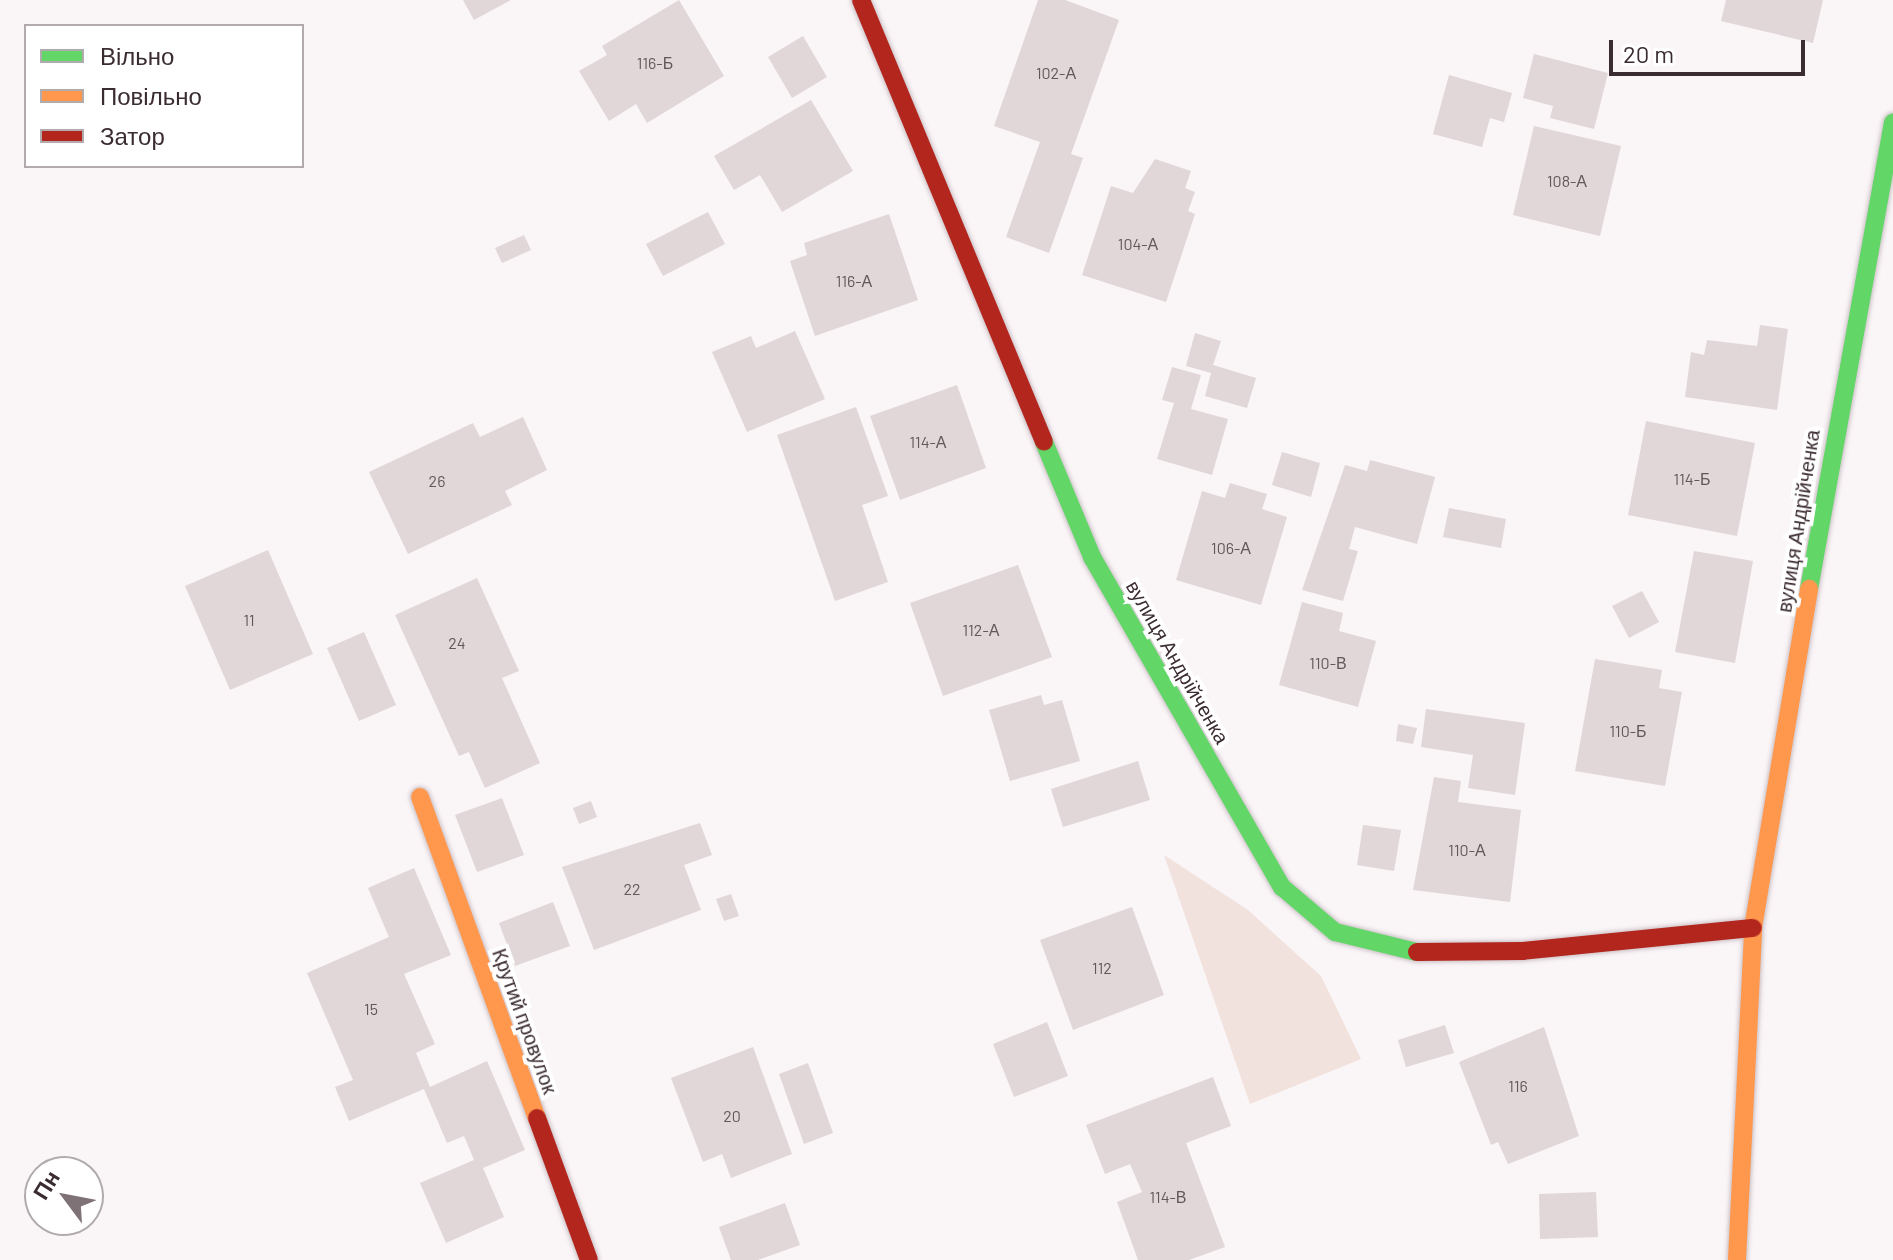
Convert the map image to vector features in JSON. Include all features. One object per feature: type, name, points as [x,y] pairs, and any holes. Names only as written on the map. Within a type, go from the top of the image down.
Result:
[{"type":"street","name":"вулиця Андрійченка","points":[[861,0],[1092,557],[1282,887],[1335,932],[1404,952],[1522,951],[1753,928]]},
{"type":"street","name":"вулиця Андрійченка","points":[[1737,1260],[1753,928],[1862,266],[1893,122]]},
{"type":"street","name":"Крутий провулок","points":[[420,797],[589,1260]]},
{"type":"shaded area","points":[[1164,855],[1248,910],[1321,976],[1361,1059],[1250,1104]]},
{"type":"building","points":[[463,0],[511,0],[474,20]]},
{"type":"building","points":[[679,0],[724,76],[647,123],[636,104],[609,121],[579,71],[607,55],[602,46]]},
{"type":"building","points":[[1038,0],[1065,0],[1119,20],[1071,154],[1083,158],[1049,253],[1006,237],[1040,142],[994,126]]},
{"type":"building","points":[[1726,0],[1823,0],[1813,43],[1721,21]]},
{"type":"building","points":[[803,36],[827,77],[792,98],[768,57]]},
{"type":"building","points":[[1534,54],[1608,73],[1594,129],[1550,118],[1553,106],[1523,98]]},
{"type":"building","points":[[1449,75],[1512,93],[1504,122],[1490,118],[1482,147],[1433,134]]},
{"type":"building","points":[[811,100],[853,171],[782,212],[760,175],[734,190],[714,156]]},
{"type":"building","points":[[1534,126],[1621,146],[1600,236],[1513,215]]},
{"type":"building","points":[[1155,159],[1191,171],[1185,188],[1195,192],[1188,211],[1195,214],[1166,302],[1082,275],[1111,186],[1133,193]]},
{"type":"building","points":[[708,212],[725,244],[663,276],[646,244]]},
{"type":"building","points":[[889,214],[918,300],[815,336],[790,261],[807,255],[804,243]]},
{"type":"building","points":[[524,235],[531,250],[502,263],[495,248]]},
{"type":"building","points":[[1760,325],[1788,329],[1777,410],[1685,397],[1691,352],[1704,355],[1707,340],[1757,346]]},
{"type":"building","points":[[795,331],[825,399],[747,432],[712,352],[751,336],[756,348]]},
{"type":"building","points":[[1195,333],[1221,341],[1213,365],[1256,378],[1247,408],[1205,396],[1211,373],[1186,366]]},
{"type":"building","points":[[1172,367],[1201,375],[1191,409],[1228,419],[1212,475],[1157,459],[1174,403],[1162,400]]},
{"type":"building","points":[[957,385],[986,468],[900,500],[870,416]]},
{"type":"building","points":[[856,407],[888,496],[862,505],[888,582],[835,601],[777,435]]},
{"type":"building","points":[[523,417],[547,470],[505,491],[512,505],[408,554],[369,472],[473,423],[480,437]]},
{"type":"building","points":[[1646,421],[1755,443],[1737,536],[1628,515]]},
{"type":"building","points":[[1282,452],[1320,463],[1311,497],[1272,485]]},
{"type":"building","points":[[1370,460],[1435,477],[1417,544],[1355,527],[1349,549],[1358,551],[1343,601],[1302,590],[1345,465],[1367,471]]},
{"type":"building","points":[[1230,483],[1267,494],[1262,509],[1287,517],[1261,605],[1176,580],[1202,491],[1225,498]]},
{"type":"building","points":[[1449,508],[1506,519],[1501,548],[1443,537]]},
{"type":"building","points":[[268,550],[313,654],[230,690],[185,586]]},
{"type":"building","points":[[1694,551],[1753,561],[1735,663],[1675,652]]},
{"type":"building","points":[[1018,565],[1052,657],[943,696],[910,603]]},
{"type":"building","points":[[477,578],[519,671],[502,678],[540,763],[485,788],[469,752],[459,756],[395,615]]},
{"type":"building","points":[[1642,591],[1659,622],[1629,638],[1612,606]]},
{"type":"building","points":[[1302,602],[1343,613],[1339,631],[1376,641],[1358,707],[1279,685]]},
{"type":"building","points":[[364,632],[396,705],[359,721],[327,648]]},
{"type":"building","points":[[1595,659],[1662,670],[1659,688],[1682,692],[1665,786],[1575,771]]},
{"type":"building","points":[[1041,695],[1044,705],[1062,700],[1080,761],[1010,781],[989,710]]},
{"type":"building","points":[[1426,709],[1525,723],[1515,795],[1468,788],[1473,755],[1421,747]]},
{"type":"building","points":[[1398,724],[1417,728],[1413,744],[1396,741]]},
{"type":"building","points":[[1138,761],[1150,800],[1063,827],[1051,789]]},
{"type":"building","points":[[1434,777],[1461,781],[1458,802],[1521,810],[1510,902],[1413,890]]},
{"type":"building","points":[[502,798],[524,855],[477,872],[455,815]]},
{"type":"building","points":[[591,801],[597,817],[579,824],[573,808]]},
{"type":"building","points":[[700,823],[712,855],[684,865],[701,910],[594,950],[562,867]]},
{"type":"building","points":[[1363,825],[1401,830],[1394,871],[1357,865]]},
{"type":"building","points":[[414,868],[451,955],[404,974],[435,1044],[416,1053],[430,1087],[487,1061],[525,1150],[483,1168],[504,1217],[446,1243],[420,1183],[474,1160],[464,1136],[447,1143],[424,1089],[349,1121],[335,1087],[353,1080],[307,973],[389,937],[368,888]]},
{"type":"building","points":[[731,894],[739,916],[724,921],[716,899]]},
{"type":"building","points":[[553,902],[570,946],[515,966],[499,923]]},
{"type":"building","points":[[1132,907],[1164,995],[1073,1030],[1040,940]]},
{"type":"building","points":[[1047,1022],[1068,1076],[1014,1097],[993,1044]]},
{"type":"building","points":[[1445,1025],[1454,1053],[1406,1067],[1398,1040]]},
{"type":"building","points":[[1544,1027],[1579,1136],[1508,1164],[1498,1142],[1491,1145],[1459,1062]]},
{"type":"building","points":[[753,1047],[792,1154],[731,1178],[722,1154],[703,1162],[671,1078]]},
{"type":"building","points":[[808,1063],[833,1133],[804,1144],[779,1074]]},
{"type":"building","points":[[1213,1077],[1231,1126],[1186,1143],[1225,1247],[1189,1260],[1138,1260],[1117,1202],[1142,1192],[1130,1164],[1105,1174],[1086,1125]]},
{"type":"building","points":[[1596,1192],[1598,1237],[1540,1239],[1539,1194]]},
{"type":"building","points":[[785,1203],[800,1245],[758,1260],[731,1260],[719,1227]]},
{"type":"traffic: fast","points":[[1809,589],[1893,122]]},
{"type":"traffic: fast","points":[[1044,442],[1092,557],[1282,887],[1335,932],[1417,952]]},
{"type":"traffic: slow","points":[[1737,1260],[1753,928],[1809,589]]},
{"type":"traffic: slow","points":[[420,797],[537,1118]]},
{"type":"traffic: jam","points":[[861,0],[1044,442]]},
{"type":"traffic: jam","points":[[1417,952],[1522,951],[1753,928]]},
{"type":"traffic: jam","points":[[537,1118],[589,1260]]}]
